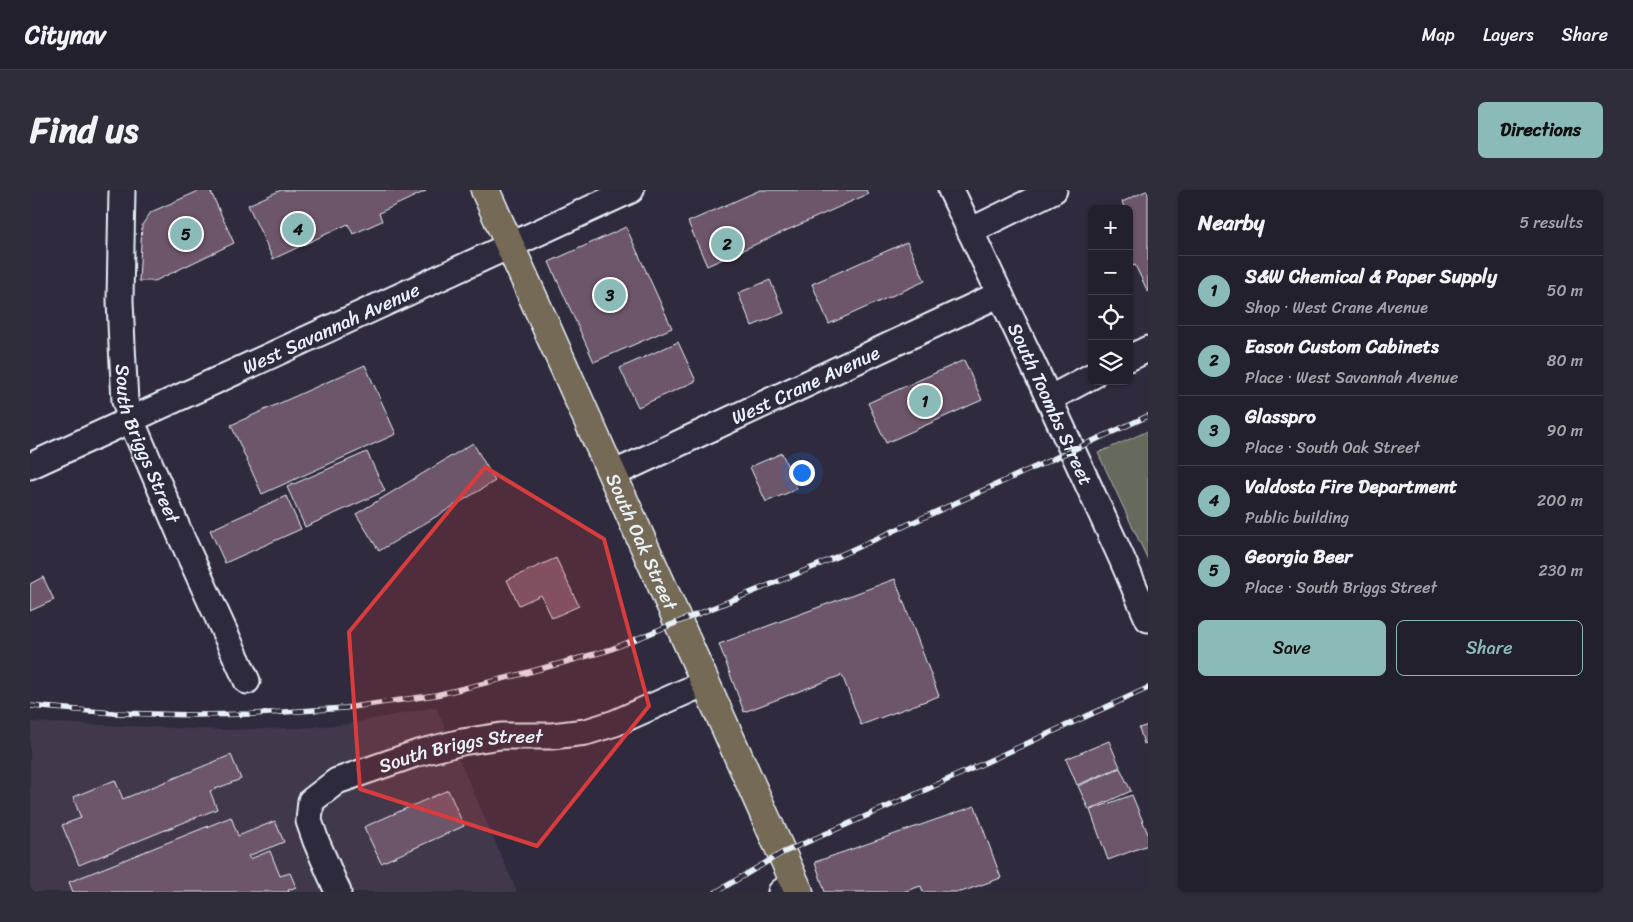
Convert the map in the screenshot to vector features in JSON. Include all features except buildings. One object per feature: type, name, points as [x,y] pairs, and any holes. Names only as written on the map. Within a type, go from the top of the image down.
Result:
[{"type":"main road","name":"South Oak Street","points":[[485,190],[705,683],[792,889]]},
{"type":"street","name":"South Briggs Street","points":[[122,190],[120,301],[125,401],[131,420],[247,680]]},
{"type":"street","name":"West Savannah Avenue","points":[[30,466],[631,190]]},
{"type":"street","name":"South Toombs Street","points":[[951,190],[1049,399],[1148,619]]},
{"type":"street","points":[[970,231],[1054,190]]},
{"type":"street","name":"West Crane Avenue","points":[[613,474],[1000,294]]},
{"type":"street","points":[[1133,356],[1148,349]]},
{"type":"street","points":[[1049,399],[1088,378]]},
{"type":"street","name":"South Briggs Street","points":[[338,892],[309,821],[311,801],[337,781],[418,753],[462,742],[501,736],[552,736],[586,732],[615,723],[705,683]]},
{"type":"highlighted area","points":[[485,467],[604,539],[649,706],[537,846],[360,789],[349,632]]},
{"type":"shaded area","points":[[436,707],[517,892],[30,892],[30,722],[223,730],[298,728],[348,724]]},
{"type":"green space","points":[[1148,431],[1148,560],[1098,453]]},
{"type":"railway","points":[[30,706],[114,713],[254,714],[345,708],[436,695],[518,675],[609,650],[816,566],[1148,416]]},
{"type":"railway","points":[[716,892],[782,853],[1148,688]]},
{"type":"place","name":"Valdosta Fire Department","points":[[298,229]]},
{"type":"place","name":"Georgia Beer","points":[[186,234]]},
{"type":"place","name":"Eason Custom Cabinets","points":[[727,244]]},
{"type":"place","name":"Glasspro","points":[[610,295]]},
{"type":"place","name":"S&W Chemical & Paper Supply","points":[[925,401]]}]
